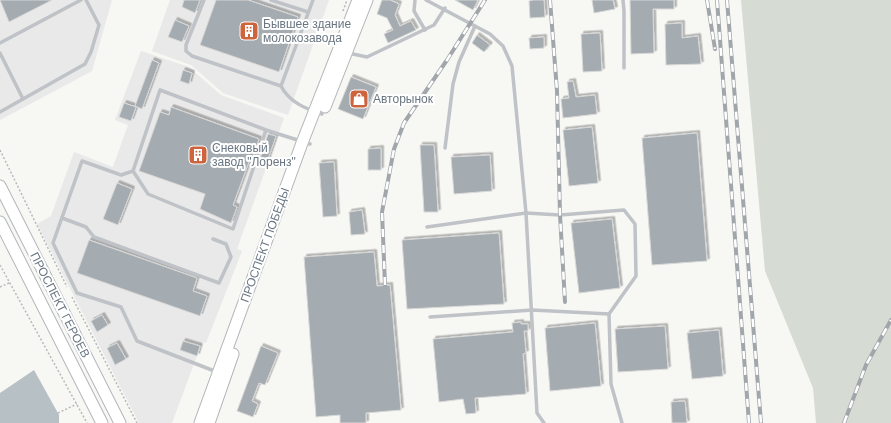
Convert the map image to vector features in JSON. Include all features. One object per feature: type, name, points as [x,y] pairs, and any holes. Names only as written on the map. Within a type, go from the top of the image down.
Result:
[{"type":"main road","name":"ПРОСПЕКТ ПОБЕДЫ","points":[[319,113],[358,0]]},
{"type":"main road","name":"ПРОСПЕКТ ПОБЕДЫ","points":[[200,423],[222,374],[306,143],[347,53],[367,0]]},
{"type":"main road","name":"ПРОСПЕКТ ГЕРОЕВ","points":[[0,186],[120,423]]},
{"type":"main road","name":"ПРОСПЕКТ ГЕРОЕВ","points":[[0,222],[102,423]]},
{"type":"main road","name":"ПРОСПЕКТ ПОБЕДЫ","points":[[209,423],[222,374]]},
{"type":"lane","points":[[0,43],[81,0]]},
{"type":"lane","points":[[0,112],[85,64],[91,52],[99,25],[86,0]]},
{"type":"lane","points":[[204,0],[186,45],[186,51],[192,56],[281,86]]},
{"type":"lane","points":[[271,0],[308,12]]},
{"type":"lane","points":[[313,0],[281,86],[285,95],[307,109],[319,113]]},
{"type":"lane","points":[[415,0],[414,11],[425,30]]},
{"type":"lane","points":[[426,0],[445,8],[490,34],[503,46],[512,66],[526,213],[537,413],[544,423]]},
{"type":"lane","points":[[623,0],[624,68]]},
{"type":"lane","points":[[347,53],[367,57],[434,25],[445,8]]},
{"type":"lane","points":[[445,148],[452,84],[459,62],[475,26]]},
{"type":"lane","points":[[0,53],[23,99]]},
{"type":"lane","points":[[133,171],[160,90],[266,130],[306,143]]},
{"type":"lane","points":[[133,171],[148,194],[233,229],[266,130]]},
{"type":"lane","points":[[133,171],[121,175],[82,161],[53,243],[77,293],[121,307],[137,341],[222,374]]},
{"type":"lane","points":[[427,227],[526,213],[560,215],[624,210],[635,224],[636,276],[609,314],[611,384],[622,423]]},
{"type":"lane","points":[[62,218],[86,227],[94,237],[219,283],[231,257],[226,244],[213,239]]},
{"type":"lane","points":[[430,317],[532,310],[609,314]]},
{"type":"path","points":[[0,265],[87,423]]},
{"type":"path","points":[[0,287],[9,283]]},
{"type":"path","points":[[58,413],[77,404]]},
{"type":"shaded area","points":[[0,0],[112,0],[92,71],[0,120]]},
{"type":"shaded area","points":[[170,0],[329,0],[288,115],[223,93],[191,65],[152,51]]},
{"type":"shaded area","points":[[741,0],[891,0],[891,423],[816,423],[813,388],[765,271]]},
{"type":"shaded area","points":[[141,51],[189,67],[221,95],[284,118],[237,249],[242,251],[206,343],[202,342],[172,423],[139,423],[37,224],[51,216],[74,152],[113,167],[128,125],[115,120]]},
{"type":"shaded area","points":[[34,370],[59,415],[59,423],[0,423],[0,393]]},
{"type":"building","points":[[0,0],[52,0],[9,22]]},
{"type":"building","points":[[184,0],[200,0],[195,13],[182,7]]},
{"type":"building","name":"Бывшее здание молокозавода","points":[[216,0],[248,0],[298,17],[279,72],[200,45]]},
{"type":"building","points":[[382,0],[390,0],[399,4],[395,15],[400,26],[411,21],[416,30],[388,43],[384,34],[393,30],[387,18],[377,14]]},
{"type":"building","points":[[455,0],[478,0],[473,10]]},
{"type":"building","points":[[544,0],[545,17],[530,18],[529,1]]},
{"type":"building","points":[[592,0],[613,0],[615,9],[594,13]]},
{"type":"building","points":[[630,0],[674,0],[674,9],[653,9],[654,53],[631,54]]},
{"type":"building","points":[[175,20],[189,26],[182,42],[168,37]]},
{"type":"building","points":[[682,23],[682,38],[698,36],[701,64],[666,65],[665,24]]},
{"type":"building","points":[[600,33],[602,71],[583,72],[581,34]]},
{"type":"building","points":[[477,35],[490,45],[484,52],[472,43]]},
{"type":"building","points":[[544,37],[544,48],[530,49],[529,38]]},
{"type":"building","points":[[152,60],[159,63],[142,109],[135,106]]},
{"type":"building","points":[[183,70],[192,73],[189,84],[180,81]]},
{"type":"building","points":[[351,77],[376,87],[363,119],[338,109]]},
{"type":"building","points":[[573,81],[576,97],[595,95],[597,114],[563,118],[561,99],[569,98],[567,82]]},
{"type":"building","points":[[124,103],[136,107],[131,121],[119,117]]},
{"type":"building","name":"Снековый завод \"Лоренз\"","points":[[171,107],[259,139],[233,205],[237,207],[231,223],[200,209],[205,194],[139,171],[160,112],[169,115]]},
{"type":"building","points":[[592,127],[598,183],[569,186],[563,130]]},
{"type":"building","points":[[697,133],[707,261],[652,265],[642,138]]},
{"type":"building","points":[[268,134],[276,136],[266,165],[259,162]]},
{"type":"building","points":[[420,145],[434,145],[438,212],[424,212]]},
{"type":"building","points":[[381,148],[381,170],[368,170],[368,149]]},
{"type":"building","points":[[490,155],[492,191],[454,194],[451,157]]},
{"type":"building","points":[[334,162],[337,216],[323,217],[319,163]]},
{"type":"building","points":[[117,183],[132,189],[118,225],[103,219]]},
{"type":"building","points":[[362,210],[365,234],[351,235],[349,212]]},
{"type":"building","points":[[612,219],[620,288],[579,293],[571,223]]},
{"type":"building","points":[[499,233],[504,304],[407,309],[402,240]]},
{"type":"building","points":[[89,240],[197,278],[193,291],[207,296],[200,316],[77,273]]},
{"type":"building","points":[[374,252],[377,286],[390,285],[401,410],[366,413],[366,423],[340,423],[340,415],[316,417],[304,257]]},
{"type":"building","points":[[102,315],[108,325],[97,332],[91,321]]},
{"type":"building","points":[[521,322],[521,324],[528,324],[528,331],[524,331],[526,353],[523,354],[526,394],[475,398],[476,413],[466,414],[463,399],[439,402],[433,339],[513,332],[512,323]]},
{"type":"building","points":[[595,323],[601,386],[550,391],[545,328]]},
{"type":"building","points":[[665,326],[668,369],[618,372],[615,329]]},
{"type":"building","points":[[719,330],[723,376],[692,379],[687,333]]},
{"type":"building","points":[[183,341],[200,346],[197,356],[180,350]]},
{"type":"building","points":[[117,343],[126,359],[115,365],[107,348]]},
{"type":"building","points":[[261,346],[278,353],[265,385],[259,383],[252,401],[258,404],[253,417],[237,411]]},
{"type":"building","points":[[685,401],[687,423],[672,423],[671,402]]},
{"type":"railway","points":[[385,285],[382,212],[394,149],[404,123],[447,60],[485,0]]},
{"type":"railway","points":[[550,0],[557,91],[560,215],[565,302]]},
{"type":"railway","points":[[707,0],[715,49]]},
{"type":"railway","points":[[717,0],[749,423]]},
{"type":"railway","points":[[727,0],[761,423]]},
{"type":"railway","points":[[844,423],[866,365],[891,320]]},
{"type":"place","name":"Бывшее здание молокозавода","points":[[249,31]]},
{"type":"place","name":"Авторынок","points":[[359,99]]},
{"type":"place","name":"Снековый завод \"Лоренз\"","points":[[198,155]]}]
